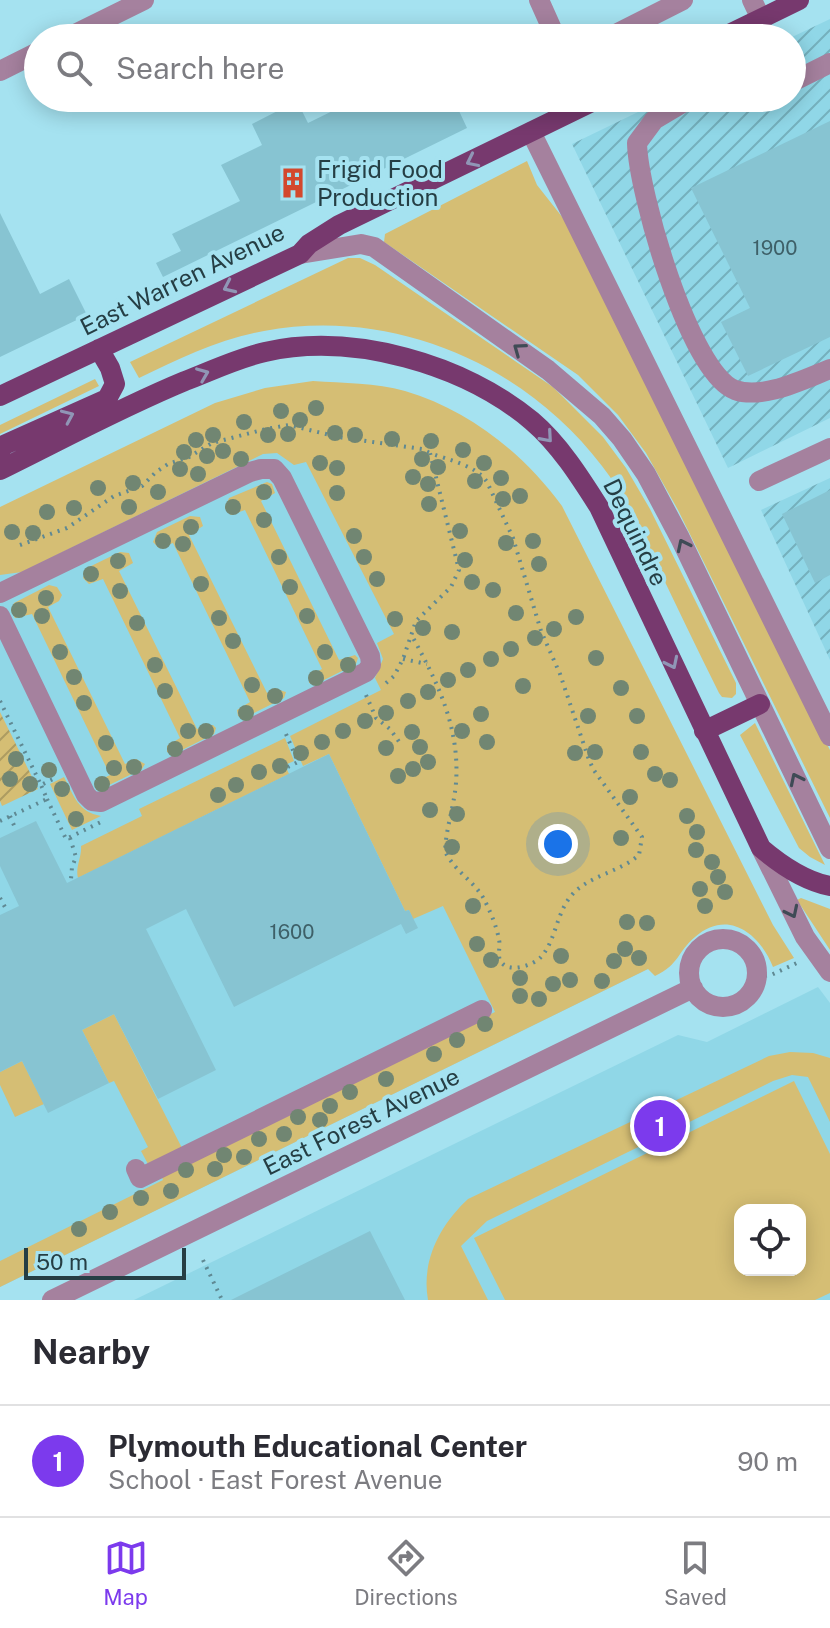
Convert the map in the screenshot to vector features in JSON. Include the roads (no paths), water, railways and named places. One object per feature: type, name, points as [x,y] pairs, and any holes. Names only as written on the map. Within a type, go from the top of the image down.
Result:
[{"type":"main road","points":[[750,24],[799,0]]},
{"type":"main road","name":"East Warren Avenue","points":[[0,396],[300,254],[325,233],[572,112]]},
{"type":"main road","name":"Dequindre","points":[[0,470],[131,405],[209,371],[266,352],[327,346],[404,356],[478,385],[533,422],[573,467],[599,507],[761,848]]},
{"type":"main road","points":[[0,451],[4,445],[107,399],[115,384],[99,349]]},
{"type":"main road","points":[[704,731],[760,704]]},
{"type":"main road","points":[[761,848],[780,864],[809,880],[830,886]]},
{"type":"street","points":[[95,24],[144,0]]},
{"type":"street","points":[[539,0],[550,24]]},
{"type":"street","points":[[636,24],[683,0]]},
{"type":"street","points":[[752,0],[761,19]]},
{"type":"street","points":[[0,71],[24,59]]},
{"type":"street","points":[[806,75],[830,63]]},
{"type":"street","points":[[667,112],[654,120],[637,143],[643,190],[662,259],[693,334],[711,368],[724,384],[738,391],[763,391],[830,369]]},
{"type":"street","points":[[531,132],[830,736]]},
{"type":"street","name":"Dequindre","points":[[300,254],[361,244],[374,247],[548,370],[602,416],[646,474],[830,849]]},
{"type":"street","points":[[759,481],[830,448]]},
{"type":"street","points":[[0,593],[250,472],[274,469],[282,478],[370,656],[371,665],[366,672],[101,802],[92,801],[86,795],[0,616]]},
{"type":"street","name":"Dequindre","points":[[761,848],[805,937],[830,972]]},
{"type":"street","points":[[724,938],[746,947],[753,956],[757,977],[748,996],[729,1006],[708,1003],[693,988],[689,977],[694,954],[713,940],[724,938]]},
{"type":"street","name":"East Forest Avenue","points":[[52,1300],[693,988]]},
{"type":"street","points":[[136,1169],[140,1178],[482,1010]]},
{"type":"place","name":"Frigid Food Production","points":[[293,183]]},
{"type":"place","name":"Plymouth Educational Center","points":[[660,1126]]}]
